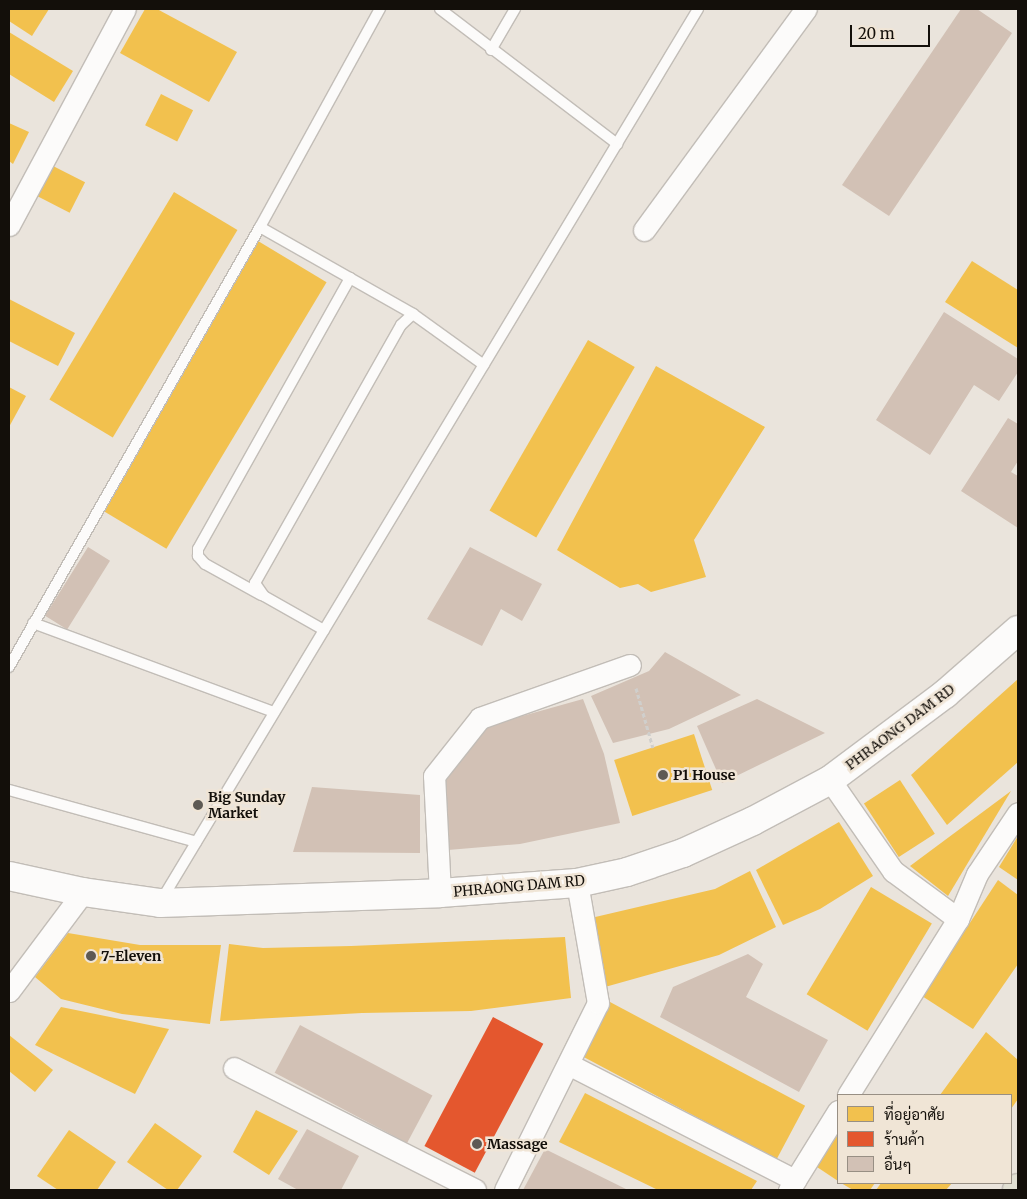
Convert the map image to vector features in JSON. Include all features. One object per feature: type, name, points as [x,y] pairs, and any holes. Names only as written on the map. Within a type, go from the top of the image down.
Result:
[{"type":"street","points":[[9,226],[125,9]]},
{"type":"street","points":[[644,230],[806,9]]},
{"type":"street","name":"PHRAONG DAM RD","points":[[9,876],[83,892],[160,903],[440,893],[578,883],[627,872],[683,853],[753,821],[830,780],[945,694],[1018,630]]},
{"type":"street","points":[[440,893],[434,776],[480,718],[630,666]]},
{"type":"street","points":[[830,780],[892,871],[958,919]]},
{"type":"street","points":[[849,1094],[958,919],[977,874],[1018,813]]},
{"type":"street","points":[[505,1190],[570,1065],[598,1003],[578,883]]},
{"type":"street","points":[[9,991],[83,892]]},
{"type":"street","points":[[570,1065],[792,1185],[837,1113]]},
{"type":"street","points":[[234,1068],[475,1190]]},
{"type":"lane","points":[[9,667],[260,227],[380,9]]},
{"type":"lane","points":[[440,9],[491,50],[617,144]]},
{"type":"lane","points":[[491,50],[515,9]]},
{"type":"lane","points":[[160,903],[698,9]]},
{"type":"lane","points":[[260,227],[413,314],[484,365]]},
{"type":"lane","points":[[324,630],[204,564],[198,556],[198,549],[350,278]]},
{"type":"lane","points":[[264,596],[255,582],[258,574],[401,325],[413,314]]},
{"type":"lane","points":[[34,623],[274,712]]},
{"type":"lane","points":[[9,790],[196,842]]},
{"type":"path","points":[[630,666],[653,748]]},
{"type":"building: ที่อยู่อาศัย","points":[[9,9],[49,9],[32,36],[9,21]]},
{"type":"building: ที่อยู่อาศัย","points":[[145,9],[157,9],[237,52],[209,102],[120,53]]},
{"type":"building: ที่อยู่อาศัย","points":[[9,32],[73,71],[54,102],[9,74]]},
{"type":"building: ที่อยู่อาศัย","points":[[161,94],[193,110],[177,142],[145,125]]},
{"type":"building: ที่อยู่อาศัย","points":[[9,123],[29,132],[13,164],[9,161]]},
{"type":"building: ที่อยู่อาศัย","points":[[53,166],[85,182],[70,213],[38,196]]},
{"type":"building: ที่อยู่อาศัย","points":[[174,192],[237,230],[113,438],[49,399]]},
{"type":"building: ที่อยู่อาศัย","points":[[258,241],[327,282],[166,549],[98,508]]},
{"type":"building: ที่อยู่อาศัย","points":[[972,261],[1018,290],[1018,348],[945,302]]},
{"type":"building: ที่อยู่อาศัย","points":[[9,299],[75,333],[58,366],[9,341]]},
{"type":"building: ที่อยู่อาศัย","points":[[588,340],[635,367],[536,538],[490,511]]},
{"type":"building: ที่อยู่อาศัย","points":[[656,366],[765,427],[694,540],[706,577],[651,592],[638,584],[620,588],[557,550]]},
{"type":"building: ที่อยู่อาศัย","points":[[9,387],[26,396],[9,427]]},
{"type":"building: ที่อยู่อาศัย","points":[[1018,679],[1018,762],[947,825],[911,775]]},
{"type":"building: ที่อยู่อาศัย","name":"P1 House","points":[[694,734],[712,790],[632,816],[614,760]]},
{"type":"building: ที่อยู่อาศัย","points":[[900,780],[935,834],[899,857],[864,803]]},
{"type":"building: ที่อยู่อาศัย","points":[[1011,791],[948,896],[910,866]]},
{"type":"building: ที่อยู่อาศัย","points":[[839,822],[873,876],[820,909],[783,925],[756,870]]},
{"type":"building: ที่อยู่อาศัย","points":[[1018,836],[1018,880],[999,867]]},
{"type":"building: ที่อยู่อาศัย","points":[[750,871],[776,927],[719,955],[605,987],[591,918],[715,889]]},
{"type":"building: ที่อยู่อาศัย","points":[[998,880],[1018,895],[1018,964],[973,1029],[922,996]]},
{"type":"building: ที่อยู่อาศัย","points":[[871,887],[932,924],[867,1031],[807,994]]},
{"type":"building: ที่อยู่อาศัย","points":[[68,933],[140,945],[221,945],[210,1024],[122,1014],[61,999],[35,977]]},
{"type":"building: ที่อยู่อาศัย","points":[[565,937],[571,998],[471,1011],[362,1013],[220,1021],[229,944],[263,948]]},
{"type":"building: ที่อยู่อาศัย","points":[[610,1002],[805,1106],[776,1160],[581,1056]]},
{"type":"building: ที่อยู่อาศัย","points":[[61,1007],[169,1029],[135,1094],[35,1045]]},
{"type":"building: ที่อยู่อาศัย","points":[[986,1032],[1018,1060],[1018,1099],[1012,1108],[1012,1094],[941,1094]]},
{"type":"building: ที่อยู่อาศัย","points":[[9,1035],[53,1070],[35,1092],[9,1071]]},
{"type":"building: ที่อยู่อาศัย","points":[[585,1093],[757,1181],[751,1190],[658,1190],[559,1142]]},
{"type":"building: ที่อยู่อาศัย","points":[[256,1110],[298,1131],[269,1175],[233,1152]]},
{"type":"building: ที่อยู่อาศัย","points":[[155,1123],[202,1156],[177,1190],[168,1190],[127,1162]]},
{"type":"building: ที่อยู่อาศัย","points":[[69,1130],[116,1162],[97,1190],[58,1190],[37,1176]]},
{"type":"building: ที่อยู่อาศัย","points":[[837,1135],[837,1180],[817,1167]]},
{"type":"building: ที่อยู่อาศัย","points":[[843,1184],[874,1184],[870,1190],[853,1190]]},
{"type":"building: ที่อยู่อาศัย","points":[[880,1184],[951,1184],[946,1190],[876,1190]]},
{"type":"building: ร้านค้า","points":[[493,1017],[543,1044],[475,1173],[424,1146]]},
{"type":"building: อื่นๆ","points":[[961,9],[977,9],[1012,33],[889,216],[842,185]]},
{"type":"building: อื่นๆ","points":[[944,312],[1018,359],[1018,372],[999,401],[974,385],[930,455],[876,420]]},
{"type":"building: อื่นๆ","points":[[1008,418],[1018,424],[1018,461],[1011,472],[1018,476],[1018,528],[961,491]]},
{"type":"building: อื่นๆ","points":[[88,547],[110,561],[67,629],[45,616]]},
{"type":"building: อื่นๆ","points":[[470,547],[542,584],[522,621],[501,609],[482,646],[427,619]]},
{"type":"building: อื่นๆ","points":[[665,652],[741,695],[669,729],[613,743],[591,696],[649,671]]},
{"type":"building: อื่นๆ","points":[[583,699],[604,754],[620,823],[520,844],[448,850],[441,782],[487,726]]},
{"type":"building: อื่นๆ","points":[[757,699],[825,733],[722,783],[697,726]]},
{"type":"building: อื่นๆ","points":[[312,787],[420,795],[420,853],[293,852]]},
{"type":"building: อื่นๆ","points":[[748,954],[763,964],[746,997],[828,1040],[799,1092],[660,1017],[673,987]]},
{"type":"building: อื่นๆ","points":[[300,1025],[432,1095],[407,1143],[275,1073]]},
{"type":"building: อื่นๆ","points":[[307,1129],[359,1156],[341,1190],[298,1190],[278,1179]]},
{"type":"building: อื่นๆ","points":[[545,1149],[628,1190],[523,1190]]},
{"type":"place","name":"P1 House","points":[[663,775]]},
{"type":"place","name":"Big Sunday Market","points":[[198,805]]},
{"type":"place","name":"7-Eleven","points":[[91,956]]},
{"type":"place","name":"Massage","points":[[477,1144]]}]
